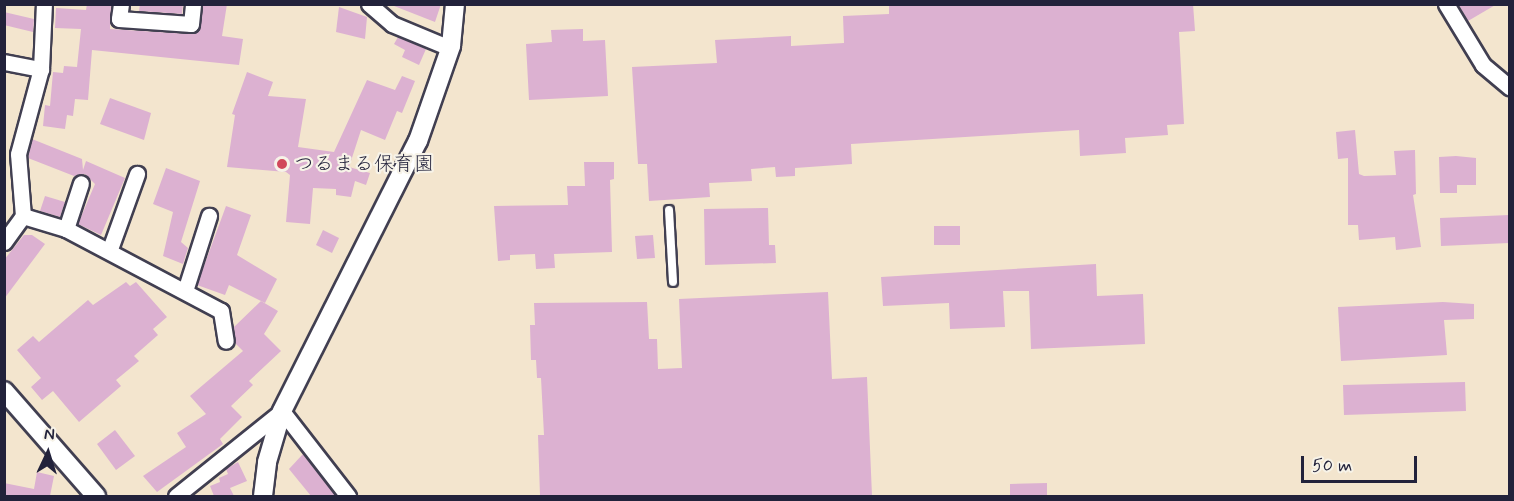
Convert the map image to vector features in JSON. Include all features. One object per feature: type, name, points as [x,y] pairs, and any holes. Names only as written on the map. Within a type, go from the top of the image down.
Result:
[{"type":"street","points":[[4,242],[23,216],[18,154],[41,69],[44,4]]},
{"type":"street","points":[[120,4],[119,19],[191,24],[193,4]]},
{"type":"street","points":[[369,4],[392,24],[450,48]]},
{"type":"street","points":[[262,496],[267,462],[282,411],[418,141],[450,48],[455,4]]},
{"type":"street","points":[[1446,4],[1483,65],[1509,88]]},
{"type":"street","points":[[4,62],[41,69]]},
{"type":"street","points":[[110,249],[137,174]]},
{"type":"street","points":[[66,229],[81,183]]},
{"type":"street","points":[[23,216],[66,229],[110,249],[221,311],[226,341]]},
{"type":"street","points":[[185,291],[209,216]]},
{"type":"street","points":[[4,391],[96,496]]},
{"type":"street","points":[[176,496],[282,411]]},
{"type":"street","points":[[282,411],[348,496]]},
{"type":"lane","points":[[669,210],[673,282]]},
{"type":"building","points":[[87,4],[111,4],[110,29],[190,34],[199,29],[203,4],[227,4],[222,36],[243,39],[239,65],[92,50],[88,100],[75,99],[73,116],[67,115],[65,129],[43,126],[45,105],[50,106],[53,72],[63,73],[64,66],[77,67],[81,29],[55,28],[56,8],[86,10]]},
{"type":"building","points":[[140,4],[183,4],[182,14],[139,11]]},
{"type":"building","points":[[389,4],[441,4],[435,22]]},
{"type":"building","points":[[889,4],[1193,4],[1195,31],[1179,32],[1184,124],[1167,125],[1168,135],[1125,138],[1126,153],[1080,156],[1079,130],[851,144],[852,164],[795,168],[795,176],[776,177],[775,167],[751,169],[752,181],[709,183],[710,197],[649,201],[647,164],[638,164],[632,67],[717,63],[715,40],[791,36],[791,46],[844,43],[843,16],[889,14]]},
{"type":"building","points":[[1458,4],[1497,4],[1468,21]]},
{"type":"building","points":[[339,7],[367,17],[365,39],[336,32]]},
{"type":"building","points":[[4,12],[34,19],[33,32],[4,25]]},
{"type":"building","points":[[583,29],[583,41],[605,40],[608,96],[529,100],[526,44],[552,42],[551,30]]},
{"type":"building","points":[[398,37],[426,49],[419,65],[402,57],[405,50],[394,44]]},
{"type":"building","points":[[247,72],[273,82],[268,96],[306,99],[298,147],[334,152],[367,80],[395,90],[402,76],[415,81],[402,113],[397,111],[385,140],[361,130],[349,167],[370,173],[366,185],[355,181],[351,197],[336,195],[336,189],[313,188],[310,224],[286,222],[290,175],[286,172],[227,167],[235,115],[232,114]]},
{"type":"building","points":[[110,98],[151,113],[144,140],[100,124]]},
{"type":"building","points":[[1355,130],[1359,174],[1364,176],[1396,175],[1394,151],[1415,150],[1416,194],[1413,195],[1421,247],[1396,250],[1395,237],[1359,240],[1358,225],[1348,225],[1348,158],[1338,159],[1336,132]]},
{"type":"building","points":[[32,139],[82,159],[83,170],[86,161],[125,178],[101,235],[78,224],[95,184],[85,174],[74,176],[28,158]]},
{"type":"building","points":[[1439,157],[1476,158],[1476,185],[1457,185],[1457,193],[1440,193]]},
{"type":"building","points":[[584,162],[614,162],[614,179],[610,180],[612,252],[554,254],[555,268],[536,269],[535,254],[510,255],[510,260],[498,261],[494,206],[568,205],[567,186],[585,186]]},
{"type":"building","points":[[166,168],[200,181],[181,242],[188,248],[183,264],[163,256],[173,212],[153,204]]},
{"type":"building","points":[[45,196],[65,202],[60,217],[40,211]]},
{"type":"building","points":[[226,206],[251,215],[237,255],[277,279],[265,303],[229,285],[225,295],[197,285]]},
{"type":"building","points":[[768,208],[769,245],[775,245],[776,263],[705,265],[704,209]]},
{"type":"building","points":[[1509,215],[1509,243],[1441,246],[1440,218]]},
{"type":"building","points":[[934,226],[960,226],[960,245],[934,245]]},
{"type":"building","points":[[323,230],[339,238],[332,253],[316,245]]},
{"type":"building","points":[[24,235],[32,235],[45,244],[4,299],[4,260]]},
{"type":"building","points":[[653,235],[655,258],[637,259],[635,236]]},
{"type":"building","points":[[1096,264],[1097,296],[1143,294],[1145,344],[1031,349],[1029,291],[1003,291],[1005,327],[950,329],[949,303],[883,306],[881,277]]},
{"type":"building","points":[[126,282],[130,286],[136,282],[167,317],[153,329],[158,335],[134,356],[139,361],[116,380],[121,386],[79,422],[53,391],[42,400],[31,387],[41,378],[17,350],[33,336],[39,342],[88,300],[93,305]]},
{"type":"building","points":[[828,292],[832,379],[867,377],[872,496],[540,496],[538,435],[544,435],[541,378],[537,378],[536,360],[531,360],[530,325],[535,325],[534,303],[647,302],[649,339],[657,339],[658,369],[682,368],[679,299]]},
{"type":"building","points":[[261,301],[278,311],[264,334],[281,351],[249,381],[253,385],[231,406],[242,417],[220,439],[223,444],[157,492],[143,476],[186,447],[177,433],[206,414],[190,396],[243,351],[235,343],[234,327]]},
{"type":"building","points":[[1443,302],[1474,304],[1474,319],[1444,320],[1447,355],[1341,361],[1338,307]]},
{"type":"building","points":[[1465,382],[1466,411],[1344,415],[1343,385]]},
{"type":"building","points":[[115,430],[135,456],[116,470],[97,444]]},
{"type":"building","points":[[303,454],[336,496],[311,496],[289,469]]},
{"type":"building","points":[[238,462],[247,481],[230,488],[234,496],[214,496],[210,486],[220,482],[219,478],[228,474],[226,469]]},
{"type":"building","points":[[37,472],[54,476],[50,496],[4,496],[4,483],[34,489]]},
{"type":"building","points":[[1047,483],[1047,496],[1010,496],[1010,484]]},
{"type":"place","name":"つるまる保育園","points":[[282,164]]}]
